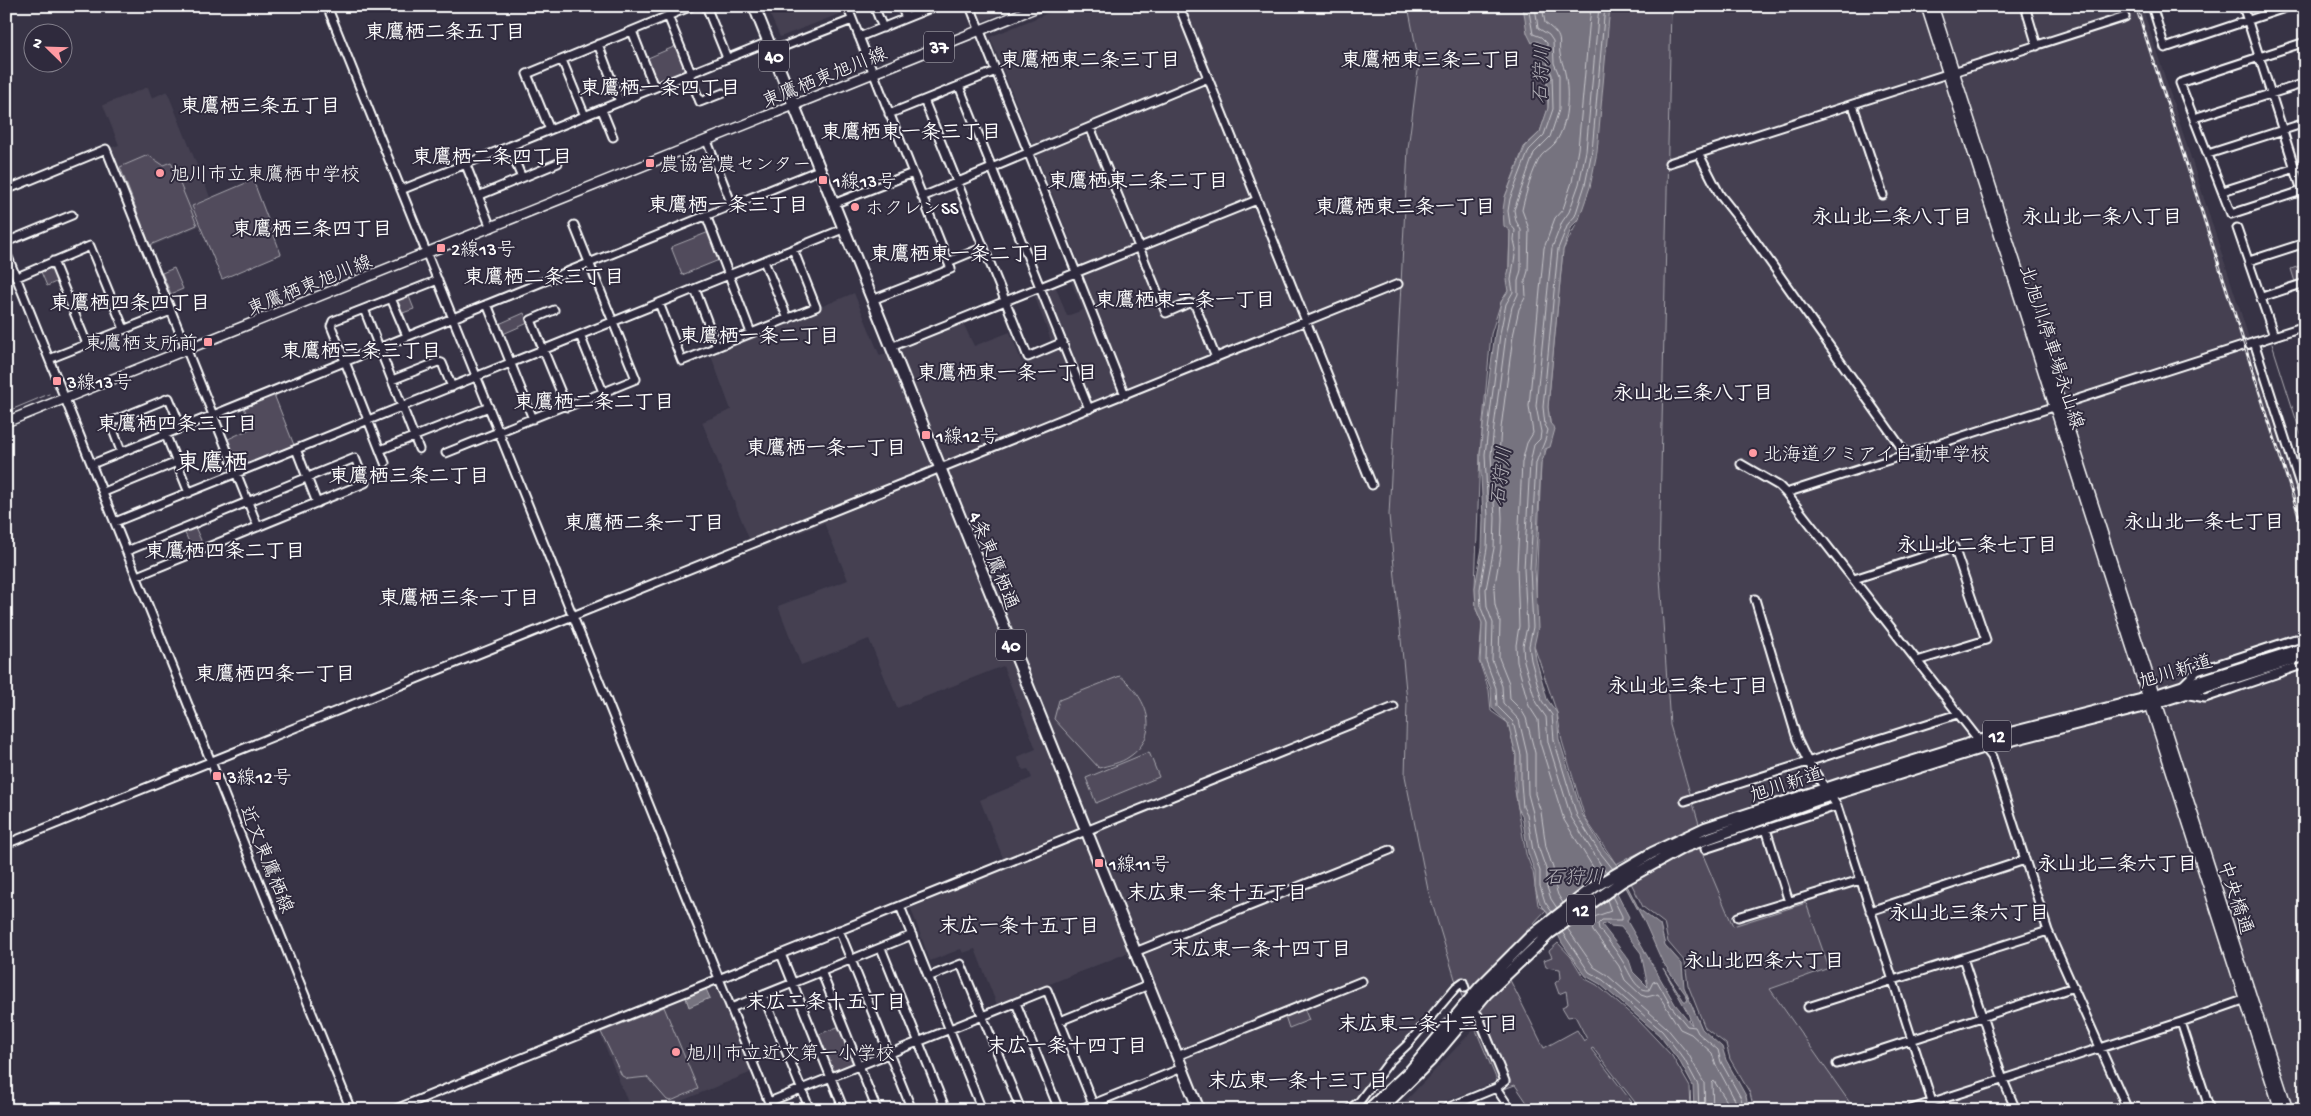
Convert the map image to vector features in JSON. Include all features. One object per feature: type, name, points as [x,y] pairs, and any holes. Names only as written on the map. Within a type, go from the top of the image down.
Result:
[{"type":"highway","name":"40","points":[[754,6],[794,106]]},
{"type":"highway","name":"4条東鷹栖通","points":[[794,106],[1199,1110]]},
{"type":"highway","name":"旭川新道","points":[[1373,1108],[1430,1061],[1488,986],[1550,933],[1621,882],[1687,841],[1828,792],[1981,744],[2152,700],[2293,656],[2305,648]]},
{"type":"highway","name":"旭川新道","points":[[2293,656],[2305,656]]},
{"type":"main road","name":"東鷹栖東旭川線","points":[[6,422],[428,254],[1040,6]]},
{"type":"main road","name":"北旭川停車場永山線","points":[[1926,6],[1951,73]]},
{"type":"main road","name":"北旭川停車場永山線","points":[[1933,6],[1951,73],[2152,700]]},
{"type":"main road","name":"中央橋通","points":[[2152,700],[2248,998],[2288,1110]]},
{"type":"main road","name":"中央橋通","points":[[2248,998],[2280,1110]]},
{"type":"street","points":[[327,6],[772,1110]]},
{"type":"street","points":[[550,130],[527,74],[692,6]]},
{"type":"street","points":[[706,6],[727,58]]},
{"type":"street","points":[[847,6],[951,269],[872,300]]},
{"type":"street","points":[[874,6],[882,28]]},
{"type":"street","points":[[901,6],[906,18]]},
{"type":"street","points":[[970,6],[1125,395]]},
{"type":"street","points":[[1179,6],[1372,485]]},
{"type":"street","points":[[2024,6],[2037,46]]},
{"type":"street","points":[[2161,6],[2153,9],[2165,48],[2291,6]]},
{"type":"street","points":[[2243,6],[2305,200]]},
{"type":"street","points":[[859,37],[932,7]]},
{"type":"street","points":[[668,16],[700,102],[723,93]]},
{"type":"street","points":[[1669,163],[2125,17]]},
{"type":"street","points":[[401,190],[727,58],[770,47],[852,20]]},
{"type":"street","points":[[632,31],[654,87]]},
{"type":"street","points":[[2303,191],[2231,214],[2180,83],[2305,42]]},
{"type":"street","points":[[598,44],[620,102]]},
{"type":"street","points":[[562,60],[585,116]]},
{"type":"street","points":[[889,114],[996,72]]},
{"type":"street","points":[[922,197],[1208,78]]},
{"type":"street","points":[[2194,118],[2305,83]]},
{"type":"street","points":[[959,86],[1089,409]]},
{"type":"street","points":[[924,100],[1028,357],[1062,342]]},
{"type":"street","points":[[1853,105],[1883,195]]},
{"type":"street","points":[[602,110],[613,138]]},
{"type":"street","points":[[2208,154],[2305,123]]},
{"type":"street","points":[[1090,127],[1166,312],[1189,303],[1195,305],[1216,358]]},
{"type":"street","points":[[707,141],[732,205]]},
{"type":"street","points":[[509,147],[522,178]]},
{"type":"street","points":[[6,190],[106,149],[258,527]]},
{"type":"street","points":[[1699,154],[1720,195],[1746,228],[1906,454]]},
{"type":"street","points":[[478,196],[558,163]]},
{"type":"street","points":[[466,165],[490,228]]},
{"type":"street","points":[[2223,191],[2305,165]]},
{"type":"street","points":[[92,464],[820,170]]},
{"type":"street","points":[[833,204],[913,173]]},
{"type":"street","points":[[891,347],[1257,200]]},
{"type":"street","points":[[6,242],[72,215]]},
{"type":"street","points":[[706,215],[751,333]]},
{"type":"street","points":[[446,453],[636,379],[574,226]]},
{"type":"street","points":[[2237,228],[2274,336]]},
{"type":"street","points":[[115,522],[843,229]]},
{"type":"street","points":[[2249,261],[2305,243]]},
{"type":"street","points":[[16,277],[90,246],[124,329]]},
{"type":"street","points":[[948,262],[984,247]]},
{"type":"street","points":[[659,303],[682,361],[788,319],[816,307],[793,249]]},
{"type":"street","name":"近文東鷹栖線","points":[[6,252],[351,1110]]},
{"type":"street","points":[[53,261],[87,344]]},
{"type":"street","points":[[764,261],[788,319]]},
{"type":"street","points":[[385,463],[331,326],[333,321],[438,280]]},
{"type":"street","points":[[2262,297],[2305,283]]},
{"type":"street","points":[[6,844],[1398,284]]},
{"type":"street","points":[[695,289],[717,347]]},
{"type":"street","points":[[391,298],[406,336]]},
{"type":"street","points":[[487,304],[533,419]]},
{"type":"street","points":[[364,309],[419,449]]},
{"type":"street","points":[[554,310],[531,320],[566,405]]},
{"type":"street","points":[[49,359],[171,311]]},
{"type":"street","points":[[1786,493],[2305,326]]},
{"type":"street","points":[[580,335],[603,392]]},
{"type":"street","points":[[2254,342],[2305,500]]},
{"type":"street","points":[[392,380],[438,362],[442,363],[452,387]]},
{"type":"street","points":[[121,451],[110,422],[169,398],[181,427]]},
{"type":"street","points":[[380,450],[489,407]]},
{"type":"street","points":[[166,433],[189,493]]},
{"type":"street","points":[[296,449],[317,503]]},
{"type":"street","points":[[127,551],[354,458],[365,483],[137,576]]},
{"type":"street","points":[[104,492],[177,462]]},
{"type":"street","points":[[1741,464],[1779,486],[1786,493],[1992,757],[2048,931],[2128,1110]]},
{"type":"street","points":[[1854,579],[1954,547],[1986,640],[1917,661]]},
{"type":"street","points":[[1755,599],[1797,739],[1808,762],[1837,806],[1932,1102]]},
{"type":"street","points":[[2295,639],[2302,665],[2205,698],[2183,690],[2197,671],[2295,639]]},
{"type":"street","points":[[393,1110],[1394,707]]},
{"type":"street","points":[[1685,801],[1958,714]]},
{"type":"street","points":[[1705,849],[1837,806]]},
{"type":"street","points":[[1766,829],[1789,902]]},
{"type":"street","points":[[1135,952],[1390,850]]},
{"type":"street","points":[[1870,910],[2025,860]]},
{"type":"street","points":[[1738,917],[1860,880]]},
{"type":"street","points":[[900,906],[982,1110]]},
{"type":"street","points":[[839,930],[912,1110]]},
{"type":"street","points":[[1808,1007],[2048,931]]},
{"type":"street","points":[[731,1008],[912,935]]},
{"type":"street","points":[[881,948],[946,1110]]},
{"type":"street","points":[[781,954],[844,1110]]},
{"type":"street","points":[[1963,958],[2003,1080],[2016,1110]]},
{"type":"street","points":[[928,977],[961,964],[984,1015],[1021,1110]]},
{"type":"street","points":[[821,972],[877,1110]]},
{"type":"street","points":[[1177,1056],[1362,981]]},
{"type":"street","points":[[1348,1110],[1364,1097],[1389,1062],[1456,987],[1463,982],[1465,988]]},
{"type":"street","points":[[1060,1021],[1148,985]]},
{"type":"street","points":[[1837,1064],[2074,988]]},
{"type":"street","points":[[769,1102],[889,1052],[1047,990],[1093,1104]]},
{"type":"street","points":[[763,995],[810,1110]]},
{"type":"street","points":[[1908,1110],[2181,1022],[2248,998]]},
{"type":"street","points":[[1016,1003],[1059,1110]]},
{"type":"street","points":[[1442,1110],[1452,1108],[1496,1088],[1502,1084],[1505,1078],[1478,1015]]},
{"type":"street","points":[[2181,1022],[2210,1110]]},
{"type":"street","points":[[1078,1110],[1182,1068]]},
{"type":"street","points":[[1496,1088],[1511,1110]]},
{"type":"street","points":[[1364,1097],[1373,1108]]},
{"type":"shaded area","points":[[766,6],[845,6],[847,11],[780,37]]},
{"type":"shaded area","points":[[975,6],[1018,6],[983,21]]},
{"type":"shaded area","points":[[1065,6],[1408,6],[1411,13],[1419,63],[1408,149],[1389,515],[1407,701],[1405,776],[1428,890],[1455,979],[1367,1086],[1341,1110],[1206,1110],[1140,948],[997,1005],[975,949],[963,953],[961,949],[930,961],[910,906],[1007,868],[980,800],[1032,778],[1028,769],[1023,770],[1017,757],[1036,749],[1003,666],[897,708],[869,639],[801,665],[778,606],[848,580],[824,523],[754,551],[702,422],[731,410],[710,353],[854,293],[880,356],[963,323],[974,346],[1010,332],[1022,363],[1054,349],[1034,294],[1055,285],[1067,316],[1083,310],[1070,279],[1083,273],[990,37]]},
{"type":"shaded area","points":[[1408,6],[1523,6],[1532,43],[1537,40],[1542,44],[1543,72],[1546,71],[1548,109],[1540,132],[1524,147],[1505,197],[1510,231],[1508,291],[1501,302],[1491,334],[1480,454],[1475,588],[1476,609],[1482,623],[1479,661],[1489,690],[1491,711],[1508,723],[1516,755],[1514,785],[1526,854],[1533,872],[1538,905],[1546,910],[1463,999],[1455,979],[1428,890],[1405,776],[1407,701],[1389,515],[1408,149],[1419,63]]},
{"type":"shaded area","points":[[1604,6],[1671,6],[1659,564],[1670,725],[1699,824],[1616,864],[1585,818],[1562,741],[1557,713],[1534,646],[1541,463],[1552,435],[1548,407],[1563,250],[1579,219]]},
{"type":"shaded area","points":[[1671,6],[2142,6],[2305,512],[2305,1110],[1855,1110],[1770,988],[1807,903],[1733,926],[1701,852],[1670,725],[1659,564]]},
{"type":"shaded area","points":[[676,46],[686,72],[657,83],[648,58]]},
{"type":"shaded area","name":"旭川市立東鷹栖中学校","points":[[148,87],[152,98],[167,91],[210,197],[191,206],[199,226],[150,247],[110,148],[119,145],[103,105]]},
{"type":"shaded area","points":[[148,155],[163,165],[171,162],[197,225],[150,245],[120,167]]},
{"type":"shaded area","points":[[253,180],[281,254],[222,279],[192,206]]},
{"type":"shaded area","points":[[709,232],[719,260],[682,275],[671,247]]},
{"type":"shaded area","points":[[2302,265],[2305,279],[2295,282],[2291,269]]},
{"type":"shaded area","points":[[50,268],[53,269],[58,281],[47,286],[41,272]]},
{"type":"shaded area","points":[[174,268],[183,289],[171,294],[162,273]]},
{"type":"shaded area","points":[[408,294],[414,309],[400,314],[395,302],[397,298]]},
{"type":"shaded area","points":[[524,313],[528,323],[503,334],[499,324]]},
{"type":"shaded area","points":[[273,392],[294,445],[237,468],[226,440],[252,428],[243,405]]},
{"type":"shaded area","points":[[195,527],[204,547],[193,551],[184,531]]},
{"type":"shaded area","points":[[1120,676],[1129,684],[1143,704],[1147,715],[1148,727],[1146,737],[1139,748],[1126,759],[1099,768],[1054,719],[1059,700]]},
{"type":"shaded area","points":[[1149,752],[1159,777],[1096,803],[1086,778]]},
{"type":"shaded area","points":[[1700,848],[1733,926],[1806,903],[1829,968],[1770,989],[1855,1110],[1754,1110],[1750,1093],[1730,1059],[1726,1044],[1705,1028],[1688,985],[1685,962],[1668,942],[1664,923],[1643,907],[1631,883],[1662,864]]},
{"type":"shaded area","points":[[1558,943],[1571,957],[1584,978],[1597,985],[1640,1022],[1672,1056],[1690,1087],[1691,1110],[1641,1110],[1593,1048],[1591,1049],[1638,1110],[1532,1110],[1515,1085],[1501,1090],[1470,1016],[1509,978],[1544,1048],[1577,1030],[1584,1041],[1587,1039],[1575,1016],[1568,1017],[1562,1007],[1568,1004],[1566,991],[1559,994],[1555,983],[1561,978],[1560,969],[1546,967],[1544,960],[1552,957],[1549,951]]},
{"type":"shaded area","name":"旭川市立近文第一小学校","points":[[717,983],[752,1072],[659,1110],[631,1110],[599,1031]]},
{"type":"shaded area","points":[[664,1007],[698,1089],[671,1101],[667,1100],[647,1077],[628,1079],[622,1076],[601,1032]]},
{"type":"shaded area","points":[[1304,1008],[1309,1020],[1289,1028],[1285,1016]]},
{"type":"shaded area","points":[[840,1026],[853,1060],[852,1063],[834,1071],[830,1070],[817,1035]]},
{"type":"shaded area","points":[[1475,1028],[1497,1081],[1424,1110],[1397,1110]]},
{"type":"water","name":"石狩川","points":[[1523,6],[1610,6],[1597,152],[1590,187],[1579,219],[1572,226],[1563,250],[1548,407],[1550,423],[1555,429],[1550,447],[1545,449],[1541,463],[1535,569],[1538,628],[1534,646],[1536,659],[1547,699],[1557,713],[1559,739],[1582,814],[1602,847],[1616,864],[1639,909],[1660,925],[1665,945],[1682,964],[1684,987],[1702,1029],[1722,1047],[1726,1060],[1746,1096],[1749,1110],[1694,1110],[1693,1086],[1680,1062],[1659,1035],[1600,984],[1586,976],[1562,943],[1546,910],[1540,904],[1535,887],[1535,872],[1528,853],[1522,815],[1518,808],[1516,795],[1516,755],[1508,723],[1492,708],[1491,689],[1480,662],[1482,623],[1476,609],[1475,588],[1482,548],[1483,518],[1480,454],[1495,333],[1501,302],[1508,291],[1506,280],[1509,269],[1510,231],[1504,226],[1503,210],[1505,197],[1525,147],[1540,132],[1548,108],[1549,93],[1546,72],[1543,72],[1542,44],[1537,41],[1532,43],[1527,33]],"holes":[[[1621,878],[1645,923],[1662,961],[1686,995],[1688,1001],[1684,1001],[1663,968],[1688,1013],[1692,1025],[1675,1004],[1627,921],[1629,917],[1612,884]],[[1607,923],[1610,926],[1621,927],[1641,953],[1648,987],[1633,972],[1629,960],[1602,925]]]},
{"type":"water","points":[[706,989],[710,998],[689,1007],[686,998]]},
{"type":"waterway","points":[[2272,344],[2305,447]]},
{"type":"waterway","points":[[6,412],[49,394]]},
{"type":"railway","points":[[2136,6],[2305,534]]},
{"type":"place","name":"農協営農センター","points":[[650,163]]},
{"type":"place","name":"旭川市立東鷹栖中学校","points":[[160,173]]},
{"type":"place","name":"1線13号","points":[[823,180]]},
{"type":"place","name":"ホクレンSS","points":[[855,207]]},
{"type":"place","name":"2線13号","points":[[441,248]]},
{"type":"place","name":"東鷹栖支所前","points":[[208,342]]},
{"type":"place","name":"3線13号","points":[[57,381]]},
{"type":"place","name":"1線12号","points":[[926,435]]},
{"type":"place","name":"北海道クミアイ自動車学校","points":[[1753,453]]},
{"type":"place","name":"3線12号","points":[[217,776]]},
{"type":"place","name":"1線11号","points":[[1099,863]]},
{"type":"place","name":"旭川市立近文第一小学校","points":[[676,1052]]},
{"type":"district","name":"東鷹栖二条五丁目","points":[[445,31]]},
{"type":"district","name":"東鷹栖東二条三丁目","points":[[1090,59]]},
{"type":"district","name":"東鷹栖東三条二丁目","points":[[1431,59]]},
{"type":"district","name":"東鷹栖一条四丁目","points":[[660,87]]},
{"type":"district","name":"東鷹栖三条五丁目","points":[[260,105]]},
{"type":"district","name":"東鷹栖東一条三丁目","points":[[911,131]]},
{"type":"district","name":"東鷹栖二条四丁目","points":[[492,156]]},
{"type":"district","name":"東鷹栖東二条二丁目","points":[[1138,180]]},
{"type":"district","name":"東鷹栖一条三丁目","points":[[728,204]]},
{"type":"district","name":"東鷹栖東三条一丁目","points":[[1405,206]]},
{"type":"district","name":"永山北二条八丁目","points":[[1892,216]]},
{"type":"district","name":"永山北一条八丁目","points":[[2102,216]]},
{"type":"district","name":"東鷹栖三条四丁目","points":[[312,228]]},
{"type":"district","name":"東鷹栖東一条二丁目","points":[[960,253]]},
{"type":"district","name":"東鷹栖二条三丁目","points":[[544,276]]},
{"type":"district","name":"東鷹栖東二条一丁目","points":[[1185,299]]},
{"type":"district","name":"東鷹栖四条四丁目","points":[[130,302]]},
{"type":"district","name":"東鷹栖一条二丁目","points":[[759,335]]},
{"type":"district","name":"東鷹栖三条三丁目","points":[[361,350]]},
{"type":"district","name":"東鷹栖東一条一丁目","points":[[1007,372]]},
{"type":"district","name":"永山北三条八丁目","points":[[1693,392]]},
{"type":"district","name":"東鷹栖二条二丁目","points":[[594,401]]},
{"type":"district","name":"東鷹栖四条三丁目","points":[[177,423]]},
{"type":"district","name":"東鷹栖一条一丁目","points":[[826,447]]},
{"type":"district","name":"東鷹栖","points":[[212,462]]},
{"type":"district","name":"東鷹栖三条二丁目","points":[[409,475]]},
{"type":"district","name":"永山北一条七丁目","points":[[2204,521]]},
{"type":"district","name":"東鷹栖二条一丁目","points":[[644,522]]},
{"type":"district","name":"永山北二条七丁目","points":[[1977,544]]},
{"type":"district","name":"東鷹栖四条二丁目","points":[[225,550]]},
{"type":"district","name":"東鷹栖三条一丁目","points":[[459,597]]},
{"type":"district","name":"東鷹栖四条一丁目","points":[[275,673]]},
{"type":"district","name":"永山北三条七丁目","points":[[1688,685]]},
{"type":"district","name":"永山北二条六丁目","points":[[2117,863]]},
{"type":"district","name":"末広東一条十五丁目","points":[[1217,892]]},
{"type":"district","name":"永山北三条六丁目","points":[[1969,912]]},
{"type":"district","name":"末広一条十五丁目","points":[[1019,925]]},
{"type":"district","name":"末広東一条十四丁目","points":[[1261,948]]},
{"type":"district","name":"永山北四条六丁目","points":[[1764,960]]},
{"type":"district","name":"末広二条十五丁目","points":[[826,1001]]},
{"type":"district","name":"末広東二条十三丁目","points":[[1428,1023]]},
{"type":"district","name":"末広一条十四丁目","points":[[1067,1045]]},
{"type":"district","name":"末広東一条十三丁目","points":[[1298,1080]]}]
